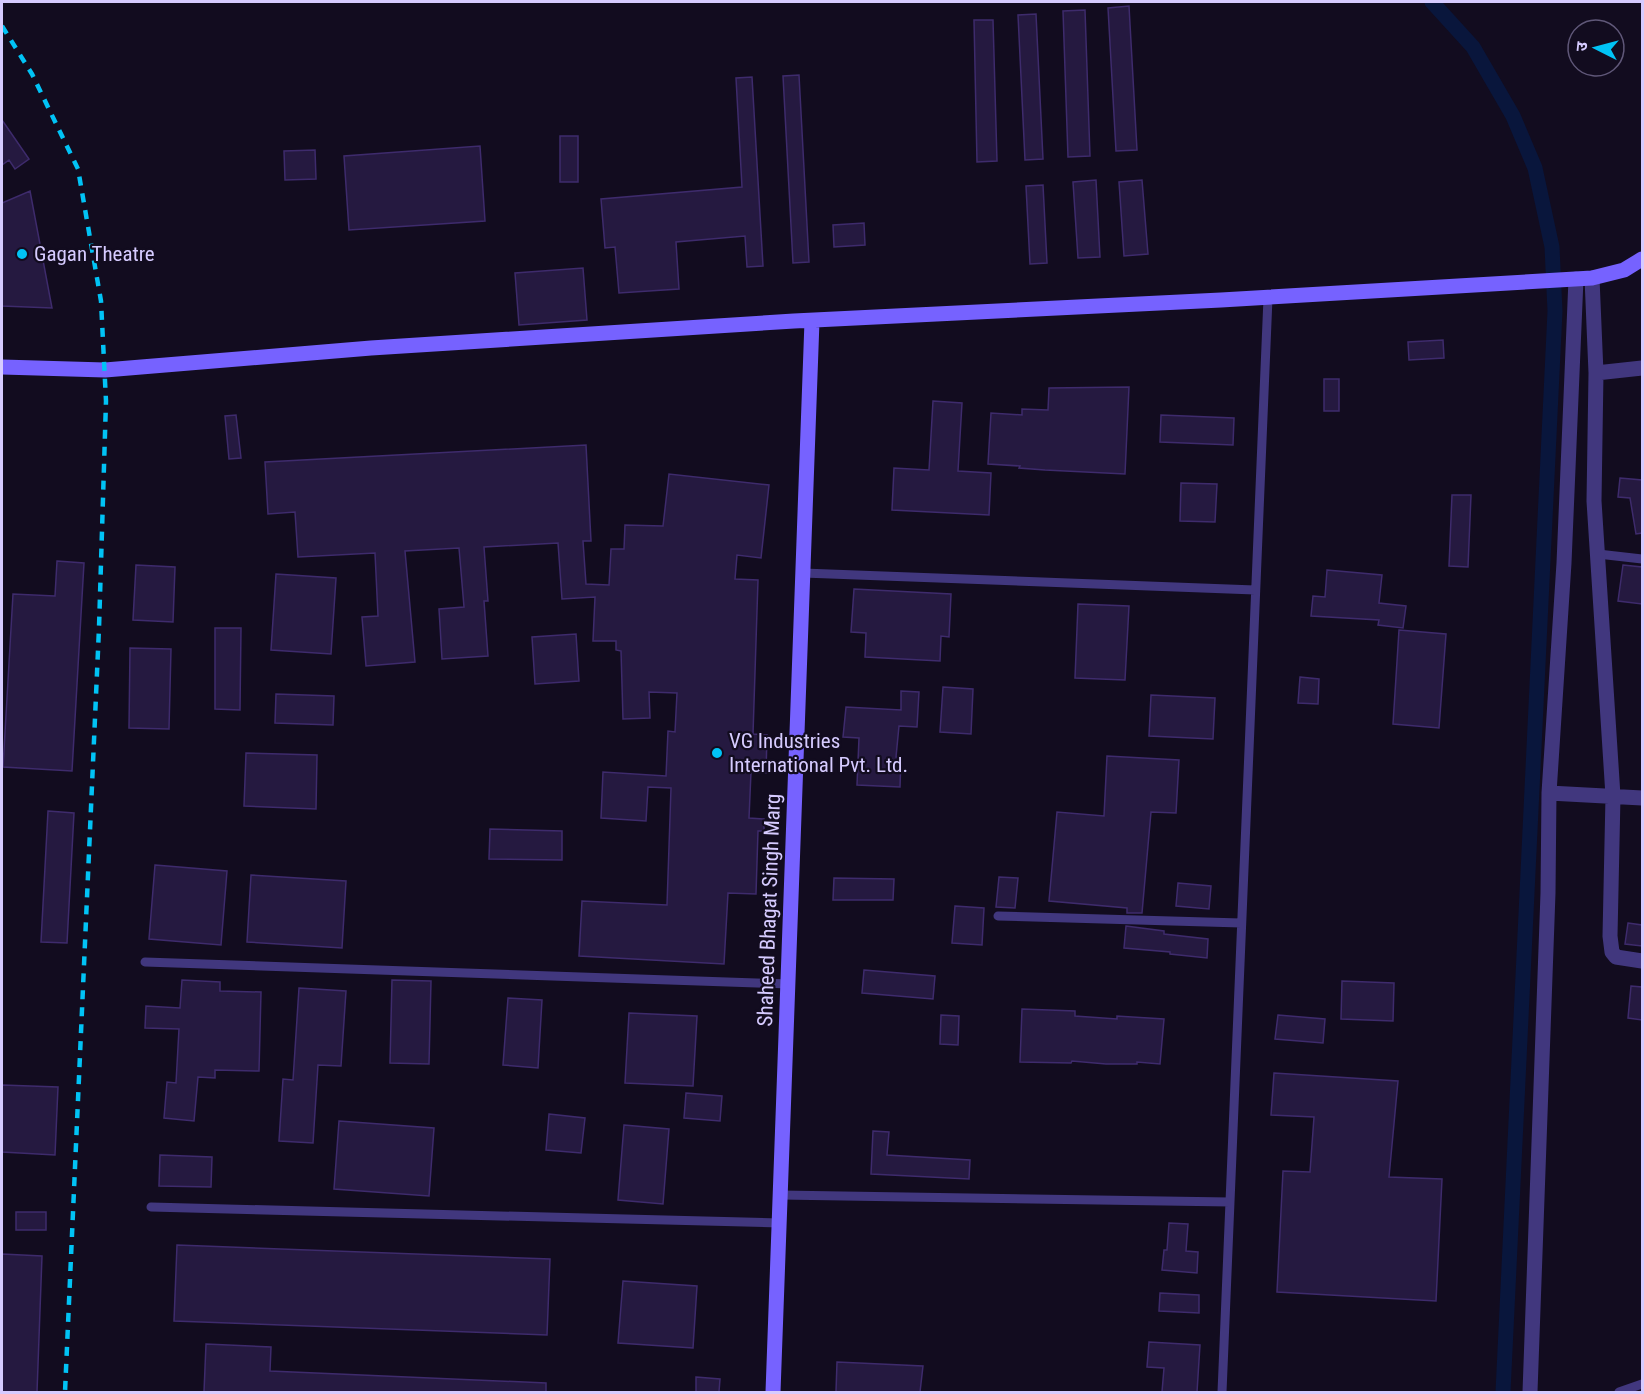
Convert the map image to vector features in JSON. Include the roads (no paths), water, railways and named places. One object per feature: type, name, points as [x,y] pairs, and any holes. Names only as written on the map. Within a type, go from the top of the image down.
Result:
[{"type":"street","points":[[2,367],[105,370],[371,348],[1592,278],[1624,270],[1642,259]]},
{"type":"street","points":[[1592,278],[1596,373],[1594,501],[1613,796],[1610,936],[1612,952],[1616,957],[1642,962]]},
{"type":"street","points":[[1530,1392],[1548,893],[1549,793],[1564,563],[1571,279]]},
{"type":"street","name":"Shaheed Bhagat Singh Marg","points":[[772,1392],[812,321]]},
{"type":"street","points":[[1596,373],[1642,368]]},
{"type":"street","points":[[1549,793],[1642,798]]},
{"type":"lane","points":[[1222,1392],[1268,297]]},
{"type":"lane","points":[[1598,554],[1642,559]]},
{"type":"lane","points":[[803,573],[1255,590]]},
{"type":"lane","points":[[998,916],[1242,923]]},
{"type":"lane","points":[[145,962],[788,984]]},
{"type":"lane","points":[[780,1195],[1230,1202]]},
{"type":"lane","points":[[151,1207],[779,1223]]},
{"type":"lane","points":[[1619,1392],[1642,1384]]},
{"type":"waterway","points":[[1432,2],[1473,47],[1513,116],[1535,168],[1552,247],[1555,311],[1503,1392]]},
{"type":"railway","points":[[2,26],[32,74],[78,169],[101,301],[106,401],[99,628],[65,1392]]},
{"type":"place","name":"Gagan Theatre","points":[[22,254]]},
{"type":"place","name":"VG Industries International Pvt. Ltd.","points":[[717,753]]}]
